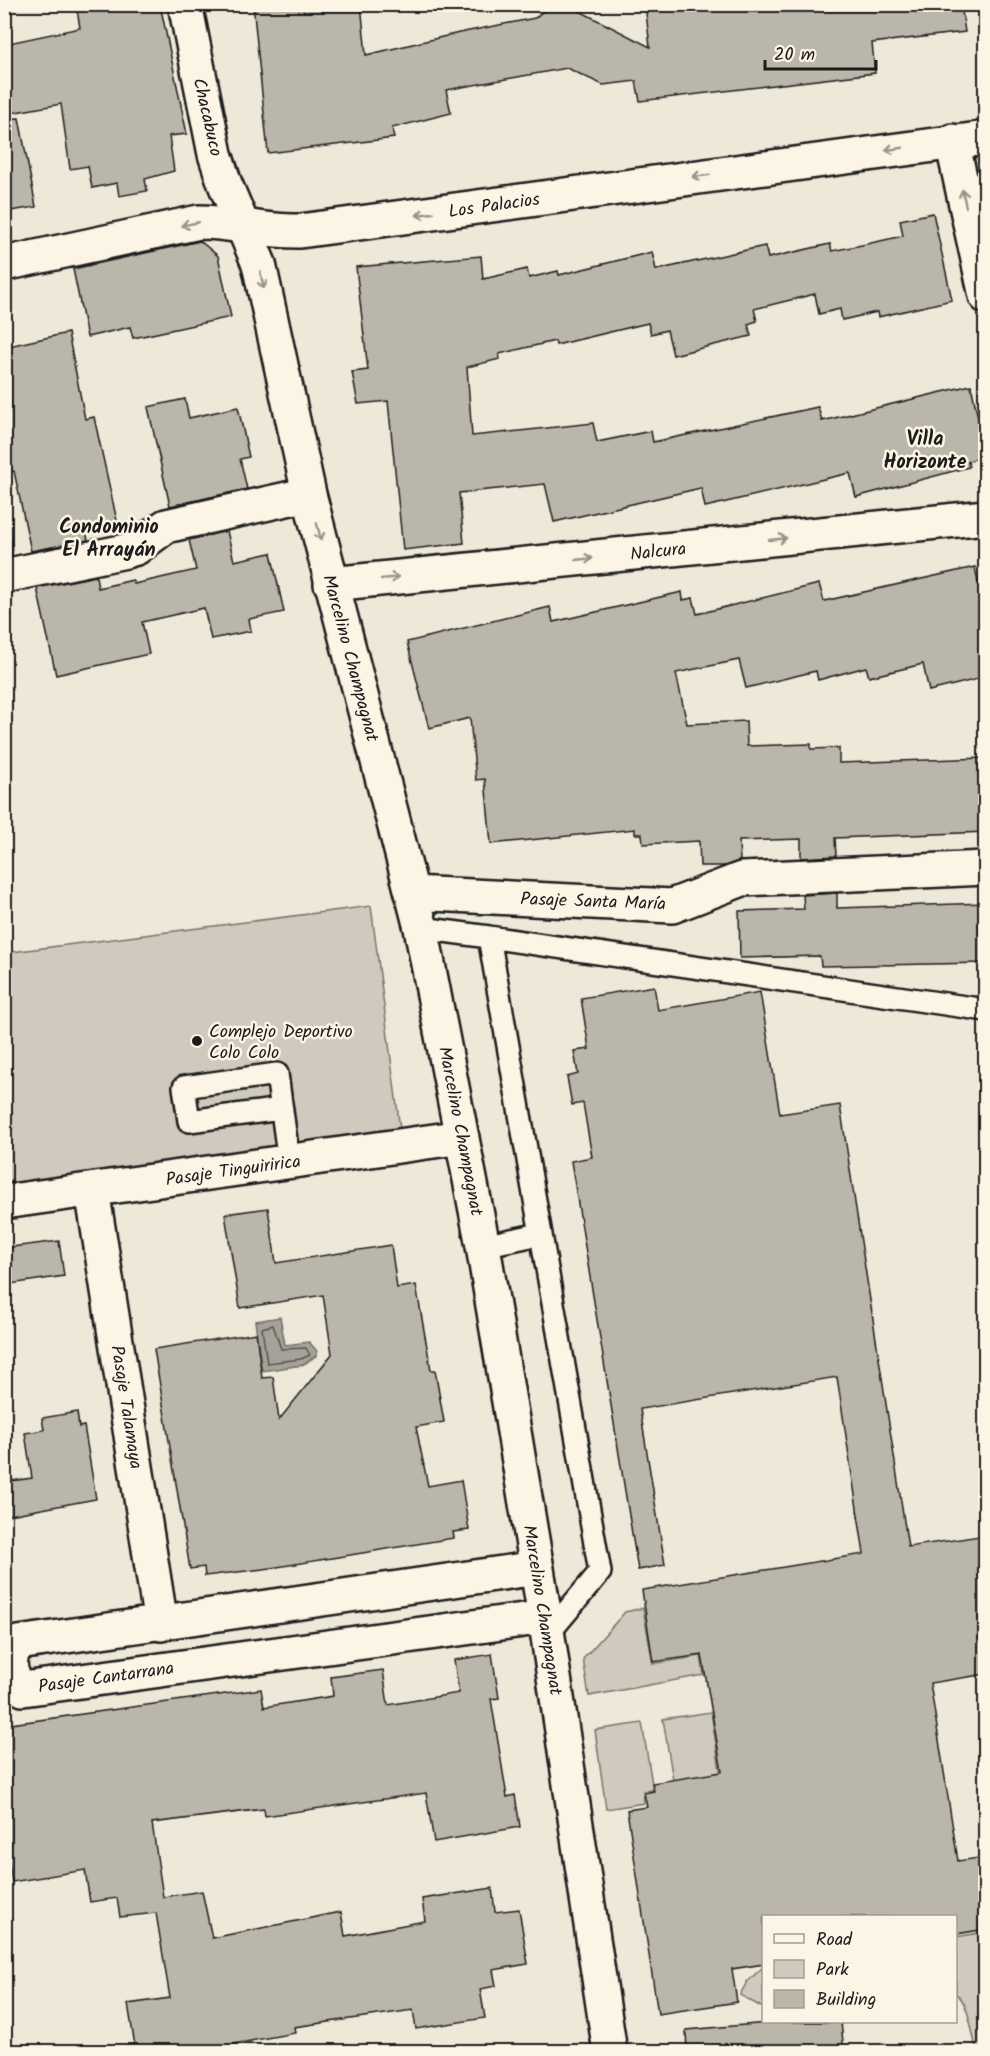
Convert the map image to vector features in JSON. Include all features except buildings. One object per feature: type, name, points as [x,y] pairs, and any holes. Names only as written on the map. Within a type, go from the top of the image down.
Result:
[{"type":"street","name":"Chacabuco","points":[[185,4],[216,154],[243,225]]},
{"type":"street","name":"Los Palacios","points":[[4,264],[199,222],[243,225],[276,232],[300,231],[986,138]]},
{"type":"street","points":[[952,141],[986,296]]},
{"type":"street","name":"Marcelino Champagnat","points":[[243,225],[259,264],[309,494],[412,893],[462,1137],[483,1246],[546,1625],[606,2051]]},
{"type":"street","points":[[4,576],[126,551],[136,548],[166,526],[309,494]]},
{"type":"street","name":"Nalcura","points":[[331,584],[986,517]]},
{"type":"street","name":"Pasaje Santa María","points":[[412,893],[672,906],[742,879],[986,868]]},
{"type":"street","name":"Pasaje Tinguiririca","points":[[4,1202],[462,1137]]},
{"type":"street","name":"Pasaje Talamaya","points":[[92,1190],[161,1624]]},
{"type":"street","name":"Pasaje Cantarrana","points":[[537,1568],[18,1643],[10,1657],[13,1679],[24,1689],[546,1625]]},
{"type":"lane","points":[[420,928],[986,1010]]},
{"type":"lane","points":[[489,937],[600,1572],[546,1625]]},
{"type":"lane","points":[[282,1109],[289,1162]]},
{"type":"lane","points":[[483,1246],[540,1234]]},
{"type":"green space","name":"Complejo Deportivo Colo Colo","points":[[371,906],[400,1129],[5,1184],[4,953]]},
{"type":"green space","points":[[643,1608],[653,1664],[701,1656],[704,1675],[589,1696],[583,1659],[625,1612]]},
{"type":"green space","points":[[711,1712],[723,1790],[674,1786],[663,1719]]},
{"type":"green space","points":[[642,1723],[653,1790],[643,1791],[644,1803],[606,1809],[595,1730]]},
{"type":"green space","points":[[985,1932],[985,2051],[977,2051],[967,2011],[957,1995],[957,1937]]},
{"type":"green space","points":[[762,1968],[762,2007],[740,1995],[747,1982]]},
{"type":"water","points":[[4,517],[13,549],[12,554],[5,560]]},
{"type":"water","points":[[280,1317],[285,1345],[309,1342],[317,1351],[317,1355],[303,1365],[262,1371],[255,1321]]},
{"type":"place","name":"Complejo Deportivo Colo Colo","points":[[197,1041]]},
{"type":"district","name":"Villa Horizonte","points":[[925,450]]},
{"type":"district","name":"Condominio El Arrayán","points":[[109,538]]}]
